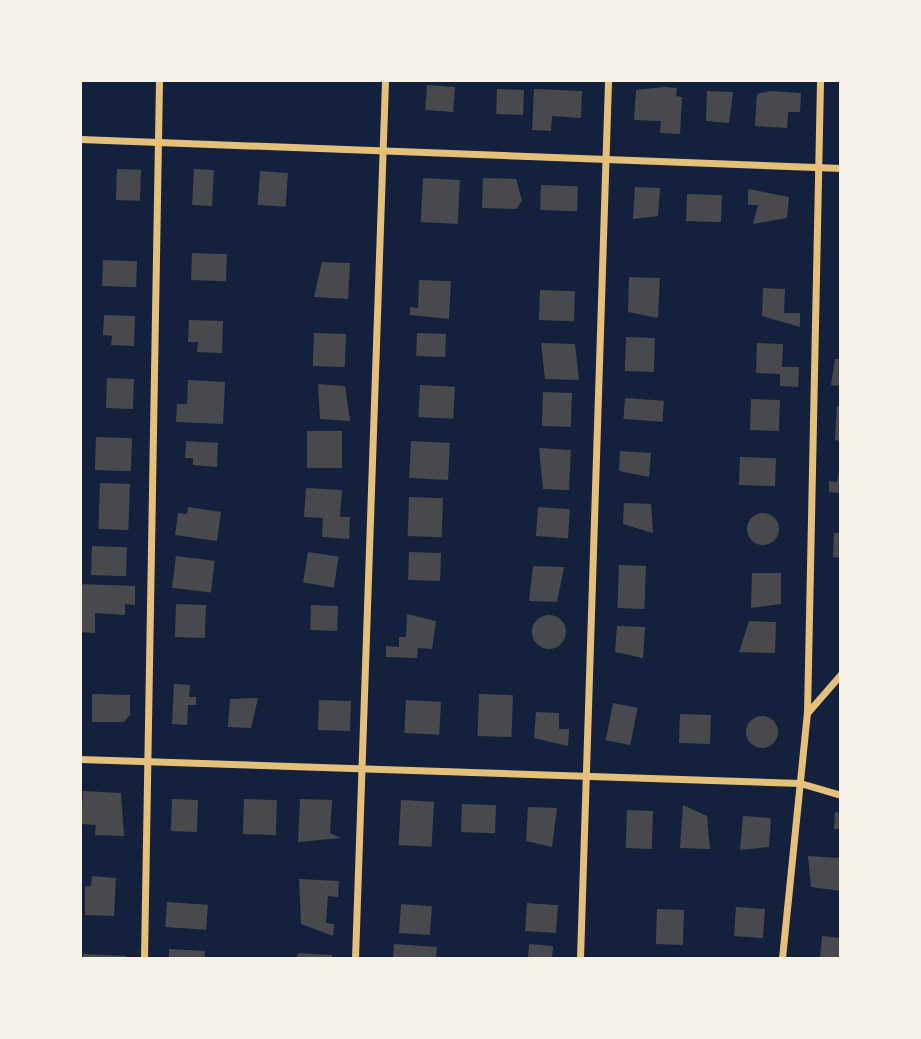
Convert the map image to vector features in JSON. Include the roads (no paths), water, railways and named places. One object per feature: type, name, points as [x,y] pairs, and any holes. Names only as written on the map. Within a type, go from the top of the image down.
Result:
[{"type":"street","points":[[144,958],[152,762],[162,140],[159,80]]},
{"type":"street","points":[[355,958],[359,768],[385,80]]},
{"type":"street","points":[[580,958],[589,774],[608,80]]},
{"type":"street","points":[[782,958],[807,713],[820,80]]},
{"type":"street","points":[[80,139],[162,140],[841,168]]},
{"type":"street","points":[[807,713],[841,674]]},
{"type":"street","points":[[80,759],[800,783],[841,795]]}]
